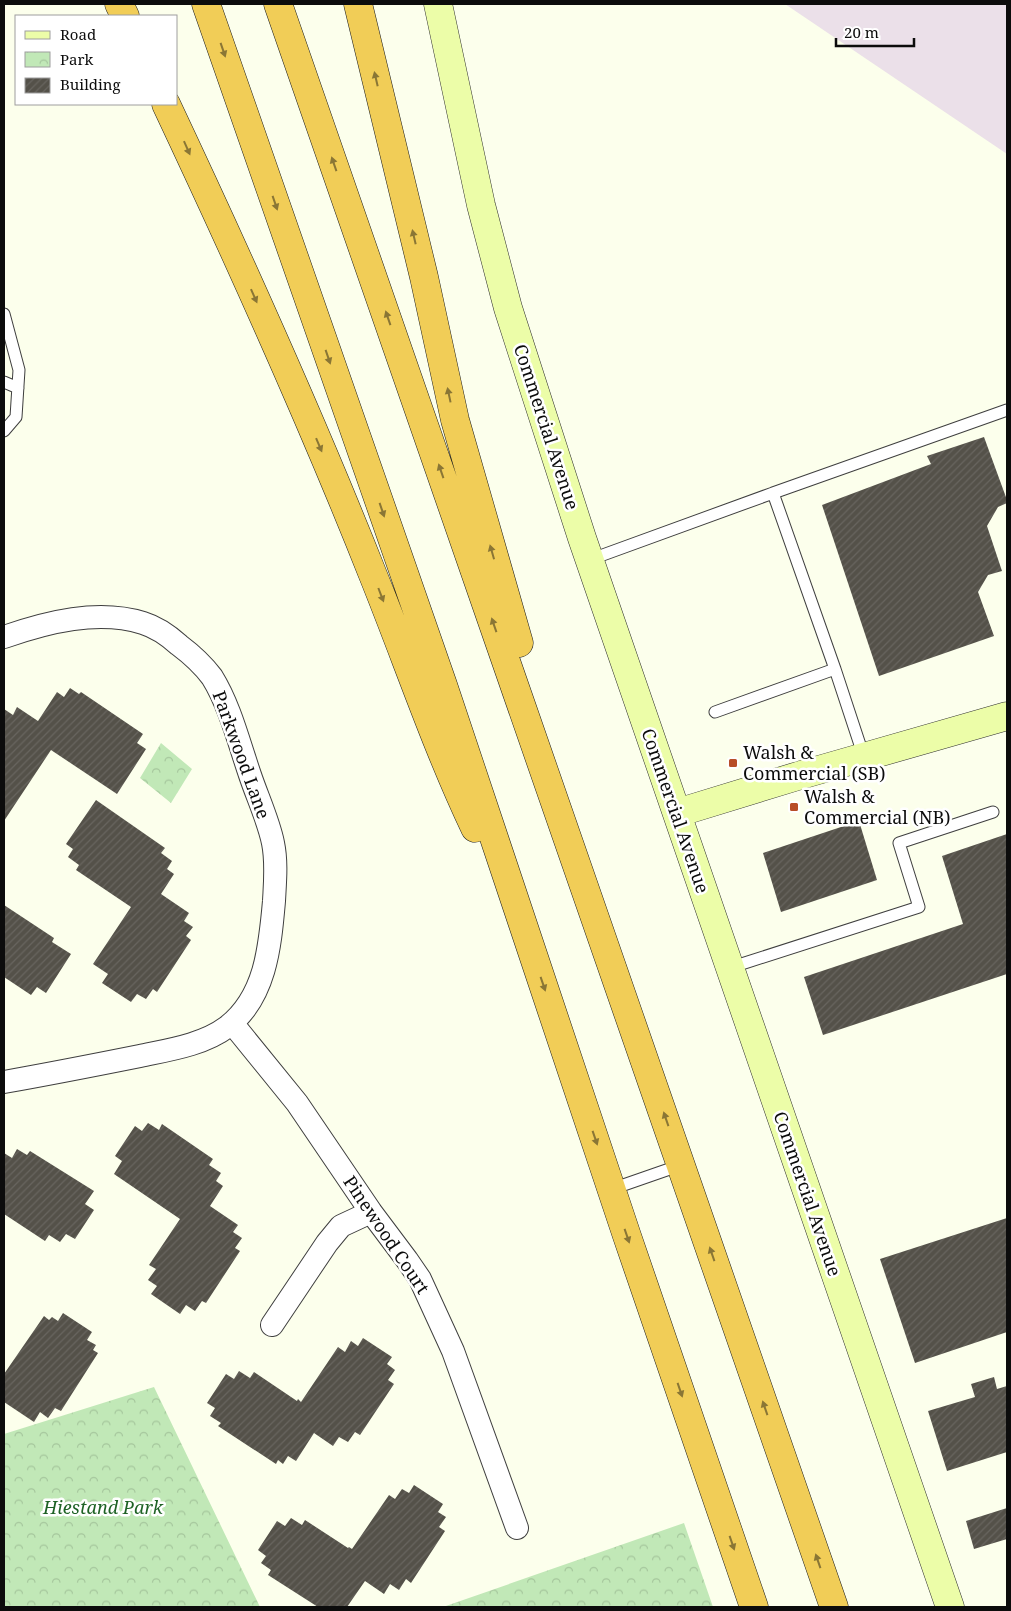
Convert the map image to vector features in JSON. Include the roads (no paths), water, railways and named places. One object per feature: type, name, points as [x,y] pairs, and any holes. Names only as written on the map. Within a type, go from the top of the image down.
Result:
[{"type":"highway","points":[[206,4],[443,685],[754,1607]]},
{"type":"highway","points":[[278,4],[834,1607]]},
{"type":"highway","points":[[358,4],[424,277],[455,420],[625,1002]]},
{"type":"highway","points":[[166,105],[291,378],[373,574],[458,791],[528,938]]},
{"type":"street","name":"Commercial Avenue","points":[[438,4],[481,206],[508,308],[589,560],[950,1607]]},
{"type":"street","name":"Parkwood Lane","points":[[4,638],[58,621],[116,617],[145,624],[170,638],[193,656],[212,677],[225,704],[273,842],[276,872],[271,942],[263,972],[242,1014],[226,1028],[207,1038],[160,1051],[4,1082]]},
{"type":"street","points":[[677,813],[1007,716]]},
{"type":"street","name":"Pinewood Court","points":[[232,1022],[297,1103],[371,1212],[412,1266],[436,1310],[453,1351],[517,1528]]},
{"type":"street","points":[[272,1325],[326,1243],[341,1226],[371,1212]]},
{"type":"lane","points":[[4,314],[19,370],[16,417],[4,431]]},
{"type":"lane","points":[[4,382],[18,388]]},
{"type":"lane","points":[[589,560],[1007,410]]},
{"type":"lane","points":[[773,493],[864,757]]},
{"type":"lane","points":[[715,712],[835,669]]},
{"type":"lane","points":[[729,968],[919,907],[899,843],[993,812]]},
{"type":"lane","points":[[612,1190],[682,1166]]},
{"type":"place","name":"Walsh & Commercial (SB)","points":[[733,763]]},
{"type":"place","name":"Walsh & Commercial (NB)","points":[[794,807]]},
{"type":"park label","name":"Hiestand Park","points":[[103,1508]]}]
